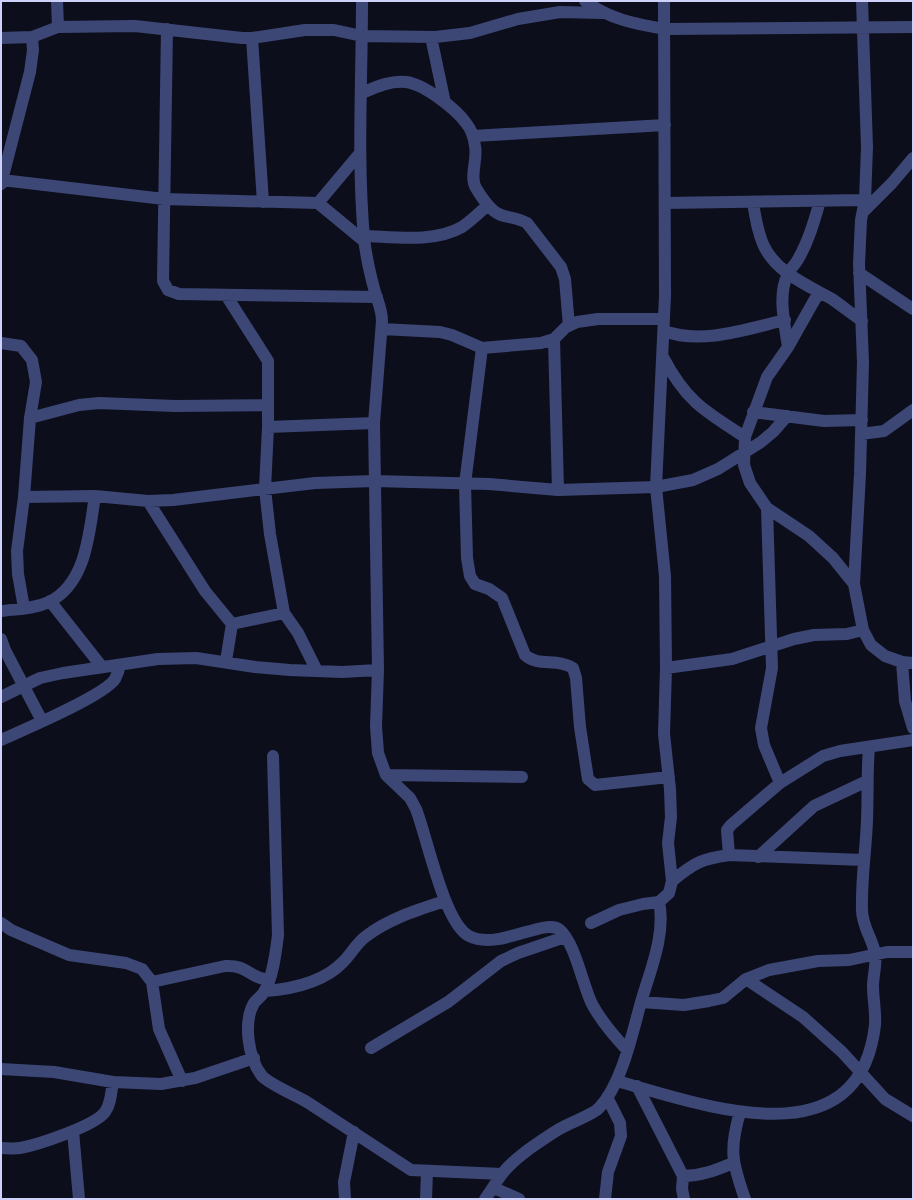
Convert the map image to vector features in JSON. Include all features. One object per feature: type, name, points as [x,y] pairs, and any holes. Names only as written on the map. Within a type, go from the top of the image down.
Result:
[{"type":"street","points":[[57,1],[58,27]]},
{"type":"street","points":[[362,1],[360,154],[364,238],[377,297],[382,310],[382,329],[374,423],[378,670],[376,726],[378,753],[386,775],[410,798],[416,809],[445,901],[456,920],[468,935],[483,940],[500,940],[542,927],[552,926],[559,929],[565,937],[578,965],[592,1004],[609,1030],[627,1050]]},
{"type":"street","points":[[585,1],[603,13],[627,23],[665,29],[913,27]]},
{"type":"street","points":[[591,923],[619,910],[659,902],[669,893],[672,881],[668,859],[671,817],[669,777],[664,734],[666,576],[656,487],[664,325],[664,1]]},
{"type":"street","points":[[862,1],[867,146],[859,274],[862,320],[862,420],[854,584],[863,630],[871,645],[885,656],[908,662],[905,701],[913,728]]},
{"type":"street","points":[[1,38],[32,37],[58,27],[135,26],[252,38],[305,30],[334,30],[362,36],[431,37],[470,33],[518,19],[560,12],[603,13]]},
{"type":"street","points":[[167,29],[163,281],[165,286],[173,293],[377,297]]},
{"type":"street","points":[[32,37],[33,50],[30,72],[2,182],[164,199],[318,203],[364,238],[415,238],[446,233],[461,227],[488,205]]},
{"type":"street","points":[[431,37],[445,103]]},
{"type":"street","points":[[252,38],[263,202]]},
{"type":"street","points":[[362,92],[389,82],[407,82],[425,89],[455,111],[467,124],[473,136],[476,147],[474,178],[475,187],[491,209],[499,214],[519,218],[527,223],[561,267],[565,279],[569,326]]},
{"type":"street","points":[[473,136],[665,125]]},
{"type":"street","points":[[318,203],[360,154]]},
{"type":"street","points":[[665,203],[820,201],[864,206],[892,183],[913,158]]},
{"type":"street","points":[[788,347],[783,297],[787,274],[796,262],[804,246],[820,201]]},
{"type":"street","points":[[753,202],[757,226],[763,245],[772,258],[787,274],[819,292],[862,320]]},
{"type":"street","points":[[859,274],[913,309]]},
{"type":"street","points":[[819,292],[788,347],[767,376],[744,437],[743,455],[750,483],[767,508],[809,536],[833,558],[854,584]]},
{"type":"street","points":[[226,295],[268,361],[268,427],[265,489],[270,534],[284,613],[298,633],[317,671]]},
{"type":"street","points":[[382,329],[440,332],[452,335],[482,348],[541,343],[554,338],[569,326],[577,322],[598,319],[664,325],[676,336],[690,337],[737,332],[785,320]]},
{"type":"street","points":[[554,338],[558,490]]},
{"type":"street","points":[[1,342],[21,346],[32,360],[36,382],[30,418],[24,497],[17,552],[18,574],[24,608]]},
{"type":"street","points":[[482,348],[465,484],[467,558],[470,576],[475,584],[489,588],[502,598],[525,655],[531,660],[565,663],[573,668],[576,678],[588,779],[591,783],[595,785],[669,777]]},
{"type":"street","points":[[662,356],[674,379],[692,400],[744,437]]},
{"type":"street","points":[[30,418],[79,404],[98,402],[175,406],[268,405]]},
{"type":"street","points":[[861,434],[884,430],[913,410]]},
{"type":"street","points":[[753,412],[834,422],[862,420]]},
{"type":"street","points":[[24,497],[95,496],[148,501],[205,497],[315,483],[374,481],[465,484],[558,490],[656,487],[693,480],[718,469],[743,455],[773,432],[787,416]]},
{"type":"street","points":[[268,427],[374,423]]},
{"type":"street","points":[[1,611],[36,607],[50,602],[67,587],[83,562],[95,496]]},
{"type":"street","points":[[148,501],[205,591],[232,624],[226,661]]},
{"type":"street","points":[[767,508],[770,648],[772,668],[761,728],[764,745],[780,783]]},
{"type":"street","points":[[50,602],[102,667]]},
{"type":"street","points":[[232,624],[257,620],[284,613]]},
{"type":"street","points":[[666,668],[732,659],[794,639],[814,635],[847,634],[863,630]]},
{"type":"street","points":[[1,639],[23,687],[42,721]]},
{"type":"street","points":[[1,697],[40,678],[158,659],[196,658],[226,661],[255,667],[317,671],[378,670]]},
{"type":"street","points":[[1,740],[42,721],[107,687],[115,679],[120,665]]},
{"type":"street","points":[[730,855],[727,830],[780,783],[823,756],[840,751],[913,740]]},
{"type":"street","points":[[617,1081],[711,1107],[772,1115],[796,1112],[817,1107],[839,1096],[850,1088],[860,1072],[874,1027],[873,986],[875,954],[865,927],[862,912],[869,747]]},
{"type":"street","points":[[273,756],[278,935],[275,956],[266,986],[255,1002],[248,1017],[248,1039],[262,1076],[274,1085],[289,1091],[354,1132],[399,1164],[412,1170],[427,1172],[474,1172],[502,1174]]},
{"type":"street","points":[[386,775],[522,777]]},
{"type":"street","points":[[758,857],[814,806],[867,780]]},
{"type":"street","points":[[672,881],[692,864],[709,858],[730,855],[864,860]]},
{"type":"street","points":[[152,982],[225,966],[237,966],[244,968],[266,986],[285,990],[329,974],[344,962],[365,937],[385,924],[445,901]]},
{"type":"street","points":[[485,1199],[494,1188],[502,1174],[514,1161],[557,1130],[597,1110],[608,1099],[617,1081],[652,963],[660,926],[661,912],[659,902]]},
{"type":"street","points":[[1,923],[11,930],[69,955],[126,963],[142,969],[152,982],[159,1029],[182,1081]]},
{"type":"street","points":[[371,1048],[448,1002],[501,961],[518,953],[565,937]]},
{"type":"street","points":[[641,1002],[684,1005],[708,1001],[722,998],[746,979],[769,970],[818,961],[849,960],[875,954],[913,952]]},
{"type":"street","points":[[746,979],[803,1017],[827,1038],[885,1099],[913,1116]]},
{"type":"street","points":[[1,1069],[54,1072],[112,1082],[161,1084],[182,1081],[254,1058]]},
{"type":"street","points":[[1,1148],[19,1148],[73,1131],[105,1113],[110,1099],[112,1082]]},
{"type":"street","points":[[637,1086],[683,1176],[682,1189],[684,1199]]},
{"type":"street","points":[[605,1199],[608,1172],[621,1136],[620,1123],[608,1099]]},
{"type":"street","points":[[740,1112],[733,1135],[733,1163],[745,1199]]},
{"type":"street","points":[[73,1131],[79,1199]]},
{"type":"street","points":[[344,1199],[344,1182],[354,1132]]},
{"type":"street","points":[[683,1176],[698,1176],[711,1173],[733,1163]]},
{"type":"street","points":[[426,1199],[427,1172]]},
{"type":"street","points":[[494,1188],[519,1199]]}]
